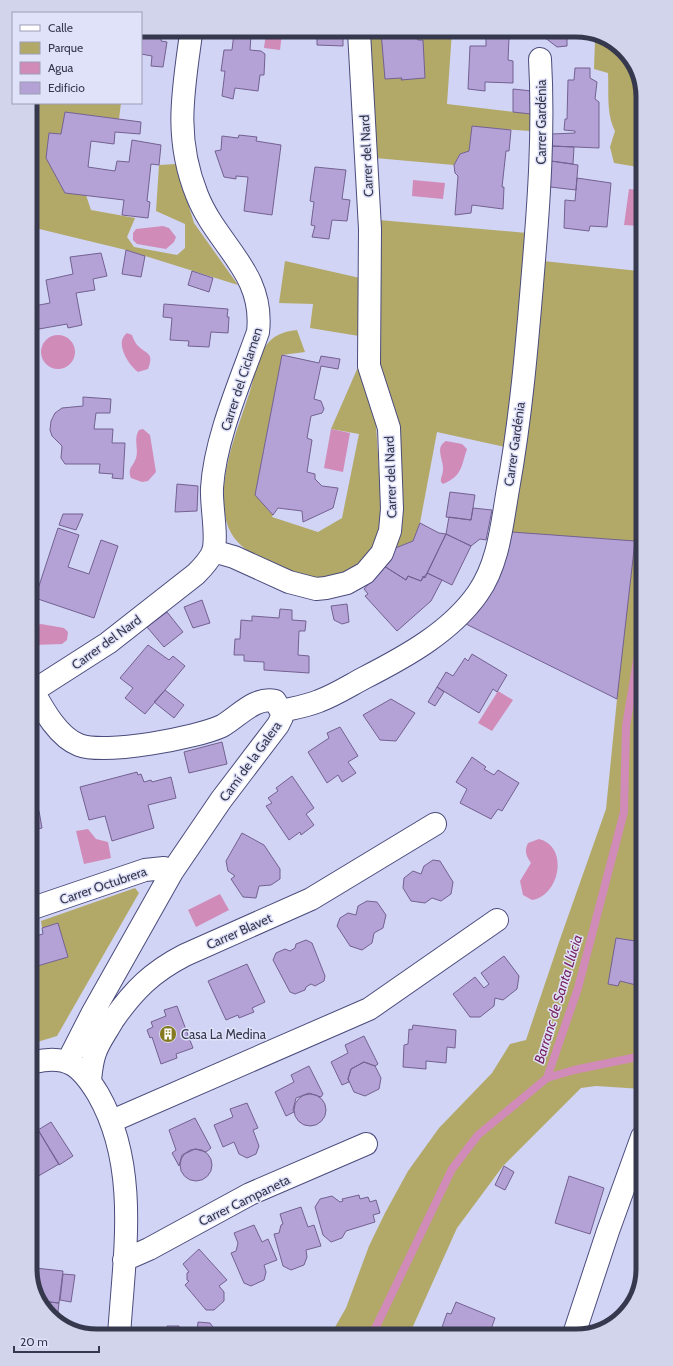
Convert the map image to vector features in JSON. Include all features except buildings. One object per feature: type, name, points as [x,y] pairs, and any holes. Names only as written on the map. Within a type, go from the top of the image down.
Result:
[{"type":"street","name":"Carrer del Ciclamen","points":[[191,37],[182,100],[181,126],[184,151],[189,173],[204,211],[250,278],[257,299],[260,316],[258,332],[224,430],[214,471],[212,488],[213,552]]},
{"type":"street","name":"Carrer del Nard","points":[[37,688],[108,644],[196,574],[213,552],[234,557],[289,582],[316,589],[347,583],[365,573],[382,553],[390,531],[392,509],[389,428],[369,359],[370,229],[359,37]]},
{"type":"street","name":"Carrer Gardénia","points":[[281,711],[319,701],[409,653],[459,614],[478,593],[486,580],[499,539],[510,476],[526,354],[541,174],[542,99],[540,58]]},
{"type":"street","name":"Camí de la Galera","points":[[37,698],[64,734],[80,745],[92,747],[155,743],[193,736],[222,725],[264,700],[275,701],[281,711],[282,717],[221,800],[172,872],[92,1014],[68,1061]]},
{"type":"street","name":"Carrer Blavet","points":[[90,1080],[95,1054],[103,1037],[129,998],[152,975],[165,965],[311,899],[435,824]]},
{"type":"street","name":"Carrer Octubrera","points":[[37,907],[145,870],[164,868],[172,872]]},
{"type":"street","points":[[112,1121],[369,1009],[497,920]]},
{"type":"street","points":[[37,1062],[54,1059],[68,1061],[80,1068],[90,1080],[112,1121],[119,1143],[125,1182],[126,1207],[119,1329]]},
{"type":"street","name":"Carrer Campaneta","points":[[124,1260],[149,1249],[250,1194],[366,1144]]},
{"type":"street","points":[[576,1329],[608,1231],[636,1154]]},
{"type":"green space","points":[[368,37],[452,37],[447,104],[531,114],[530,131],[472,127],[469,151],[460,154],[454,165],[375,158]]},
{"type":"green space","points":[[595,40],[609,47],[624,60],[628,67],[635,85],[636,97],[636,167],[614,163],[610,147],[615,131],[609,110],[608,73],[594,69]]},
{"type":"green space","points":[[37,104],[121,104],[119,119],[65,112],[61,134],[49,133],[46,158],[65,193],[86,195],[91,210],[135,218],[127,237],[134,247],[177,255],[185,248],[185,224],[156,211],[159,165],[176,164],[194,223],[238,285],[126,250],[37,228]]},
{"type":"green space","points":[[379,220],[527,233],[505,447],[437,432],[420,523],[413,541],[393,549],[402,489],[399,424],[378,360]]},
{"type":"green space","points":[[285,261],[360,278],[359,336],[310,328],[313,304],[279,303]]},
{"type":"green space","points":[[543,261],[636,271],[636,1089],[596,1086],[581,1088],[503,1166],[457,1228],[412,1329],[334,1329],[346,1308],[369,1246],[408,1171],[439,1128],[492,1073],[510,1044],[526,1040],[606,809],[617,699],[479,604]]},
{"type":"green space","points":[[297,330],[305,352],[282,355],[255,495],[273,515],[272,517],[318,532],[342,518],[359,434],[331,429],[358,367],[376,425],[382,515],[379,533],[373,548],[365,559],[354,568],[342,574],[327,577],[311,577],[287,573],[247,551],[236,541],[228,528],[224,504],[224,487],[230,454],[259,359],[268,343],[275,337],[285,332]]},
{"type":"green space","points":[[135,888],[139,893],[57,1036],[37,1042],[37,966],[68,957],[58,924],[42,928],[41,921]]},
{"type":"water","points":[[265,37],[282,37],[280,50],[264,48]]},
{"type":"water","points":[[413,180],[445,183],[443,199],[412,196]]},
{"type":"water","points":[[629,189],[636,190],[636,226],[624,225]]},
{"type":"water","points":[[163,226],[169,228],[176,237],[174,242],[166,249],[137,244],[133,240],[133,233],[136,229]]},
{"type":"water","points":[[127,333],[132,335],[137,345],[149,355],[150,364],[148,369],[138,372],[127,359],[122,347],[122,342],[123,337]]},
{"type":"water","points":[[55,335],[61,335],[70,340],[74,346],[74,358],[70,364],[61,369],[55,369],[46,364],[41,355],[41,349],[46,340]]},
{"type":"water","points":[[143,429],[150,435],[156,472],[148,481],[142,482],[131,478],[130,472],[137,455],[137,433],[139,430]]},
{"type":"water","points":[[331,429],[350,433],[343,472],[324,468]]},
{"type":"water","points":[[446,441],[462,444],[467,449],[460,470],[454,478],[443,484],[441,482],[443,466],[440,451],[442,444]]},
{"type":"water","points":[[41,624],[64,628],[68,632],[67,640],[62,644],[37,645],[37,625]]},
{"type":"water","points":[[498,691],[513,700],[492,731],[478,723]]},
{"type":"water","points":[[88,829],[96,839],[108,842],[111,858],[84,864],[76,831]]},
{"type":"water","points":[[539,839],[548,843],[554,851],[557,860],[557,871],[549,890],[542,897],[532,900],[523,895],[520,881],[531,863],[526,853],[528,843]]},
{"type":"water","points":[[220,894],[229,910],[196,927],[188,910]]},
{"type":"waterway","name":"Barranc de Santa Llúcia","points":[[375,1329],[452,1169],[478,1135],[547,1078],[578,988],[624,812],[626,726],[636,667]]},
{"type":"waterway","points":[[547,1078],[574,1070],[636,1057]]},
{"type":"place","name":"Casa La Medina","points":[[168,1034]]}]
